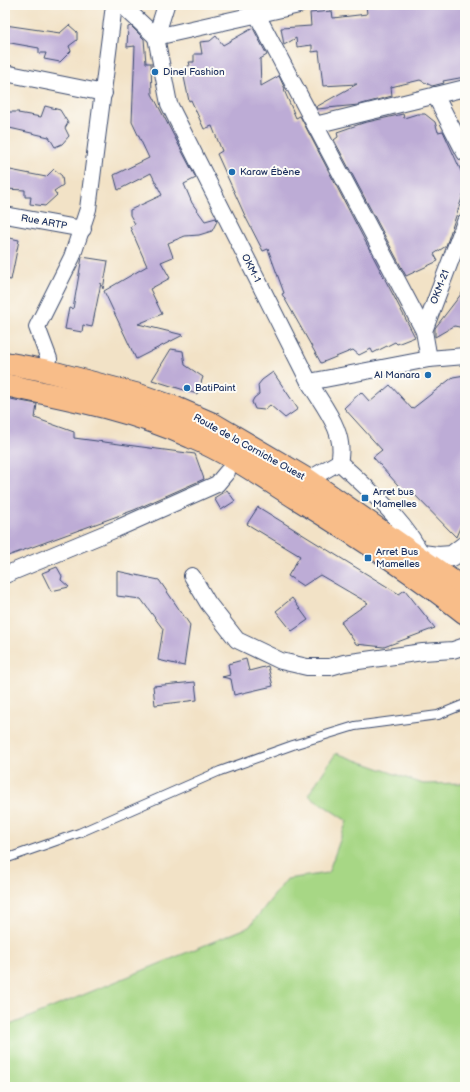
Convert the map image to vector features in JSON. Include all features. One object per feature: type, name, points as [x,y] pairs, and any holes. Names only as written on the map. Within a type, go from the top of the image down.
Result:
[{"type":"highway","name":"Route de la Corniche Ouest","points":[[5,363],[44,370],[139,395],[176,408],[213,424],[308,480],[421,557],[465,590]]},
{"type":"highway","name":"Route de la Corniche Ouest","points":[[5,385],[94,404],[136,415],[191,436],[220,451],[343,527],[465,613]]},
{"type":"street","points":[[44,370],[49,359],[37,327],[72,257],[83,229],[88,209],[104,94],[114,5]]},
{"type":"street","points":[[122,5],[156,37]]},
{"type":"street","points":[[156,37],[166,5]]},
{"type":"street","points":[[156,37],[299,5]]},
{"type":"street","points":[[257,15],[424,331],[429,359]]},
{"type":"street","name":"OKM-1","points":[[156,37],[169,104],[309,382],[334,424],[342,453],[339,462]]},
{"type":"street","points":[[5,73],[104,94]]},
{"type":"street","points":[[315,125],[465,88]]},
{"type":"street","points":[[435,95],[465,153]]},
{"type":"street","name":"Rue ARTP","points":[[5,215],[83,229]]},
{"type":"street","name":"OKM-21","points":[[424,331],[465,222]]},
{"type":"street","points":[[309,382],[429,359],[465,356]]},
{"type":"street","points":[[220,451],[224,457],[227,472]]},
{"type":"street","points":[[308,480],[339,462],[395,517],[415,542],[421,557],[452,556],[465,546]]},
{"type":"street","points":[[227,472],[255,472]]},
{"type":"street","points":[[5,575],[116,529],[217,484],[227,472]]},
{"type":"street","points":[[192,576],[208,603],[237,640],[281,661],[307,667],[330,668],[344,663],[423,652],[453,650],[465,646]]},
{"type":"lane","points":[[5,859],[79,833],[220,771],[293,745],[355,726],[438,715],[465,704]]},
{"type":"green space","points":[[336,753],[423,784],[465,783],[465,1087],[5,1087],[5,1027],[249,927],[287,879],[328,873],[347,821],[308,795]]},
{"type":"building","points":[[366,5],[465,5],[465,77],[443,81],[444,83],[432,86],[420,80],[391,87],[392,96],[358,105],[317,109],[316,107],[357,84],[323,86],[319,51],[312,52],[312,45],[297,47],[296,38],[284,45],[281,28],[311,26],[310,13],[332,11],[333,18],[367,14]]},
{"type":"building","points":[[5,25],[60,33],[69,25],[77,32],[77,40],[69,46],[71,51],[60,62],[44,59],[46,53],[39,53],[39,48],[5,42]]},
{"type":"building","points":[[131,26],[144,39],[146,63],[151,63],[152,94],[196,178],[184,184],[192,203],[205,221],[216,218],[217,221],[212,231],[199,235],[185,236],[168,243],[173,257],[161,262],[170,278],[150,289],[162,314],[138,324],[183,335],[136,359],[104,291],[147,266],[130,227],[135,224],[130,215],[130,210],[162,195],[151,173],[118,190],[114,175],[149,158],[132,122],[135,46],[127,47],[128,27]]},
{"type":"building","points":[[253,28],[267,55],[260,59],[261,86],[279,76],[296,118],[300,116],[415,337],[397,344],[395,342],[373,353],[371,349],[359,355],[353,350],[321,363],[282,294],[284,293],[268,249],[263,251],[246,218],[217,154],[222,151],[212,126],[204,129],[191,100],[189,101],[184,77],[187,74],[186,67],[190,65],[189,62],[194,62],[194,54],[202,54],[200,42],[210,41],[216,36],[223,45]]},
{"type":"building","points":[[45,106],[60,110],[68,123],[65,128],[69,136],[62,144],[55,147],[49,137],[5,127],[5,112],[19,112],[18,113],[41,117]]},
{"type":"building","points":[[403,114],[404,118],[417,114],[425,114],[435,122],[438,132],[443,131],[465,180],[465,189],[446,246],[434,254],[438,261],[406,276],[334,140],[338,137],[337,132],[363,123]]},
{"type":"building","points":[[5,169],[46,177],[54,169],[62,176],[63,185],[54,191],[57,195],[45,206],[30,204],[31,197],[25,197],[25,190],[5,189]]},
{"type":"building","points":[[5,237],[19,240],[11,280],[5,279]]},
{"type":"building","points":[[82,257],[108,261],[103,289],[101,283],[92,327],[83,325],[82,332],[65,329],[69,308],[73,309]]},
{"type":"building","points":[[465,289],[465,328],[454,326],[435,337],[435,328]]},
{"type":"building","points":[[171,349],[183,351],[185,365],[203,377],[197,394],[152,380]]},
{"type":"building","points":[[273,372],[298,409],[285,418],[270,405],[264,410],[255,409],[252,402],[259,394],[258,385]]},
{"type":"building","points":[[465,375],[465,516],[456,537],[409,489],[405,493],[373,457],[382,450],[344,408],[361,392],[370,402],[390,385],[412,409],[453,377]]},
{"type":"building","points":[[5,398],[37,404],[35,418],[74,432],[74,438],[195,454],[204,479],[134,510],[5,557]]},
{"type":"building","points":[[227,490],[235,501],[221,510],[214,498]]},
{"type":"building","points":[[258,507],[399,594],[405,590],[435,628],[384,647],[356,644],[341,622],[368,603],[320,575],[303,586],[288,576],[300,556],[247,524]]},
{"type":"building","points":[[57,567],[62,576],[61,580],[69,587],[51,591],[42,573]]},
{"type":"building","points":[[117,571],[159,580],[190,625],[184,666],[158,660],[163,629],[141,599],[117,596]]},
{"type":"building","points":[[292,598],[308,620],[292,631],[276,611]]},
{"type":"building","points":[[246,659],[249,671],[268,666],[273,686],[234,695],[231,679],[222,677],[230,675],[228,664]]},
{"type":"building","points":[[195,682],[197,700],[155,705],[153,686]]},
{"type":"place","name":"Dinel Fashion","points":[[155,72]]},
{"type":"place","name":"Karaw Ébène","points":[[232,172]]},
{"type":"place","name":"Al Manara","points":[[428,375]]},
{"type":"place","name":"BatiPaint","points":[[187,388]]},
{"type":"place","name":"Arret bus Mamelles","points":[[365,498]]},
{"type":"place","name":"Arret Bus Mamelles","points":[[368,558]]}]
